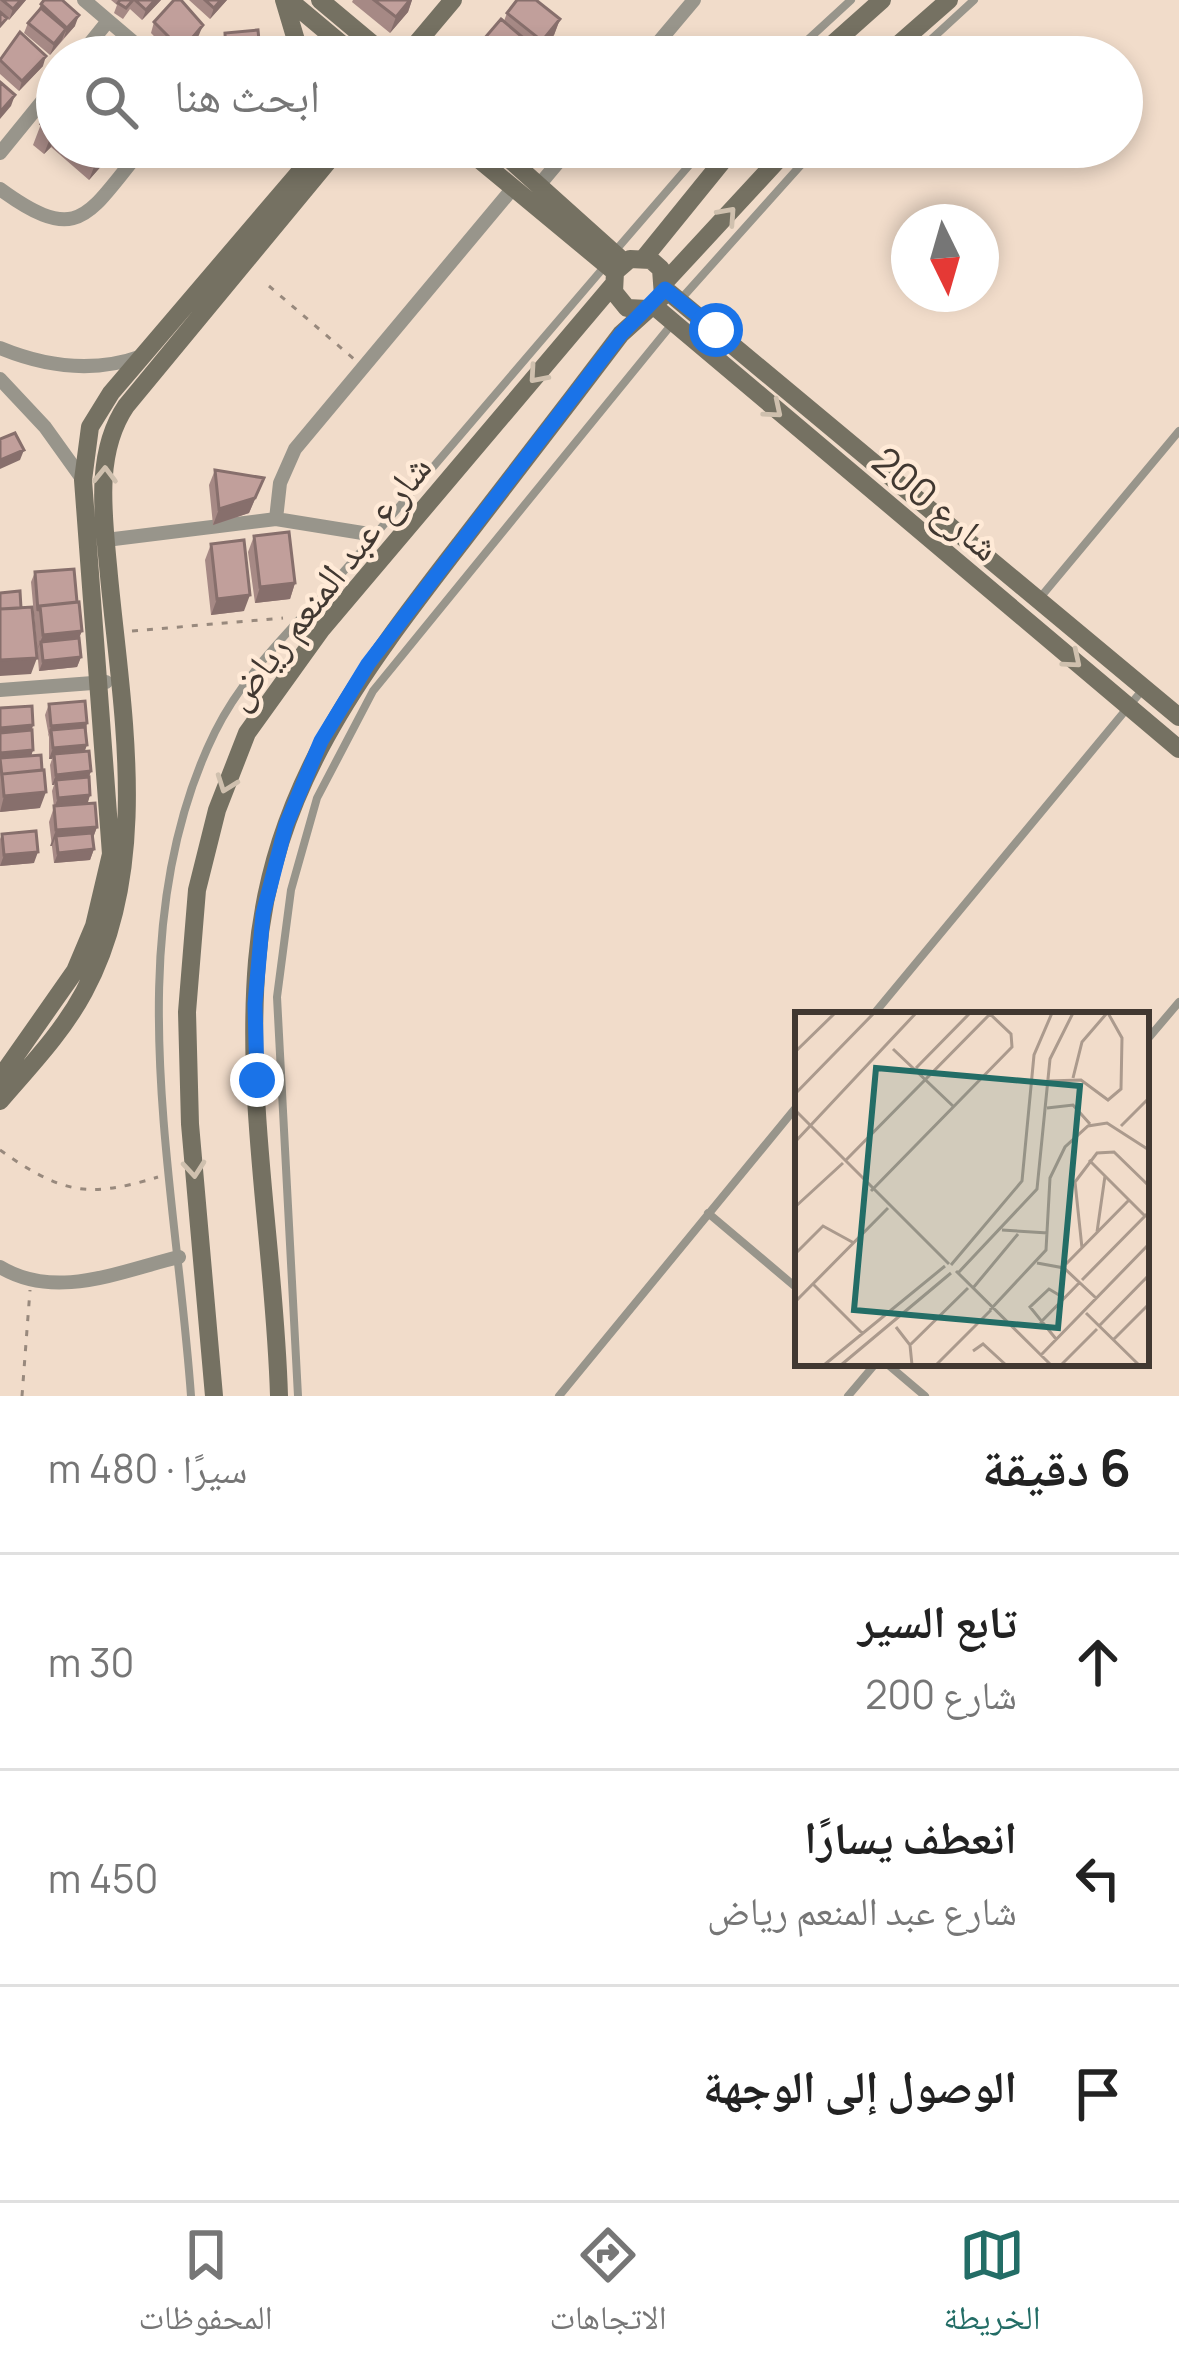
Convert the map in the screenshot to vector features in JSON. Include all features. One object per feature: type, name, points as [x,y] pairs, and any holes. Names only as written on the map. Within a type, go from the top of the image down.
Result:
[{"type":"street","points":[[84,0],[126,36]]},
{"type":"street","points":[[286,0],[296,36]]},
{"type":"street","points":[[286,0],[331,36]]},
{"type":"street","points":[[320,0],[363,36]]},
{"type":"street","points":[[423,36],[453,0]]},
{"type":"street","points":[[664,36],[694,0]]},
{"type":"street","points":[[842,36],[882,0]]},
{"type":"street","points":[[908,36],[949,0]]},
{"type":"street","points":[[96,36],[108,21]]},
{"type":"street","points":[[0,153],[36,109]]},
{"type":"street","points":[[0,189],[41,218],[73,219],[89,210],[126,168]]},
{"type":"street","points":[[0,1078],[63,993],[101,902],[111,854],[109,682],[114,633],[106,540],[109,438],[153,359],[302,168]]},
{"type":"street","points":[[0,1102],[83,994],[118,902],[127,854],[83,480],[86,439],[95,415],[153,359],[321,168]]},
{"type":"street","points":[[489,168],[619,266],[661,269],[662,297]]},
{"type":"street","points":[[521,168],[619,266],[622,304],[662,297]]},
{"type":"street","points":[[540,184],[553,168]]},
{"type":"street","name":"شارع عبد المنعم رياض","points":[[214,1396],[190,1124],[191,930],[217,810],[247,733],[321,630],[619,266],[714,168]]},
{"type":"street","points":[[279,1396],[255,1004],[263,914],[286,825],[321,741],[368,664],[621,334],[662,297],[772,168]]},
{"type":"street","points":[[276,519],[280,483],[295,449],[513,188]]},
{"type":"street","name":"شارع 200","points":[[662,297],[672,324],[1179,749]]},
{"type":"street","name":"شارع 200","points":[[662,297],[1179,718]]},
{"type":"street","points":[[0,348],[69,366],[153,359]]},
{"type":"street","points":[[0,379],[45,427],[83,480]]},
{"type":"street","points":[[106,540],[276,519],[376,535]]},
{"type":"street","points":[[0,690],[109,682]]},
{"type":"street","points":[[0,1267],[31,1282],[66,1284],[179,1257]]},
{"type":"lane","points":[[811,36],[850,0]]},
{"type":"lane","points":[[935,36],[974,0]]},
{"type":"lane","points":[[191,1396],[171,1172],[162,986],[176,849],[217,729],[268,654],[619,266],[690,168]]},
{"type":"lane","points":[[662,297],[795,168]]},
{"type":"lane","points":[[298,1396],[277,997],[291,890],[317,798],[335,754],[374,691],[672,324]]},
{"type":"lane","points":[[1038,600],[1179,430]]},
{"type":"lane","points":[[875,1012],[1144,688]]},
{"type":"lane","points":[[1149,1037],[1179,1002]]},
{"type":"lane","points":[[559,1396],[795,1109]]},
{"type":"lane","points":[[708,1214],[795,1286]]},
{"type":"lane","points":[[848,1396],[873,1366]]},
{"type":"lane","points":[[890,1366],[926,1396]]},
{"type":"path","points":[[269,286],[362,366]]},
{"type":"path","points":[[114,633],[303,616]]},
{"type":"path","points":[[0,1150],[43,1177],[87,1190],[110,1192],[171,1172]]},
{"type":"path","points":[[22,1396],[31,1282]]},
{"type":"building","points":[[62,0],[79,15],[67,28],[41,4]]},
{"type":"building","points":[[135,0],[155,0],[146,10]]},
{"type":"building","points":[[174,0],[181,0],[203,25],[194,36],[168,36],[154,22]]},
{"type":"building","points":[[374,0],[410,0],[396,17]]},
{"type":"building","points":[[517,0],[536,0],[560,19],[546,36],[536,36],[507,13]]},
{"type":"building","points":[[41,8],[66,29],[60,36],[44,36],[28,23]]},
{"type":"building","points":[[501,19],[521,36],[486,36]]},
{"type":"building","points":[[258,30],[259,36],[225,36]]},
{"type":"building","points":[[20,32],[36,47],[36,66],[22,81],[0,60]]},
{"type":"building","points":[[0,82],[15,95],[0,112]]},
{"type":"building","points":[[15,433],[24,450],[0,460],[0,439]]},
{"type":"building","points":[[215,470],[264,478],[255,498],[219,509]]},
{"type":"building","points":[[289,532],[295,583],[260,587],[254,536]]},
{"type":"building","points":[[244,540],[250,595],[217,599],[211,544]]},
{"type":"building","points":[[74,569],[77,602],[40,606],[38,611],[35,572]]},
{"type":"building","points":[[20,591],[21,608],[0,609],[0,593]]},
{"type":"building","points":[[79,602],[82,631],[43,635],[40,606]]},
{"type":"building","points":[[32,607],[37,658],[0,660],[0,609]]},
{"type":"building","points":[[79,638],[81,657],[43,661],[41,642]]},
{"type":"building","points":[[85,701],[87,723],[51,726],[49,704]]},
{"type":"building","points":[[32,706],[33,725],[0,728],[0,708]]},
{"type":"building","points":[[85,727],[87,745],[53,748],[51,730]]},
{"type":"building","points":[[32,730],[33,750],[0,753],[0,733]]},
{"type":"building","points":[[89,751],[91,771],[56,775],[54,754]]},
{"type":"building","points":[[41,755],[42,770],[2,776],[0,758]]},
{"type":"building","points":[[44,770],[46,792],[4,796],[2,774]]},
{"type":"building","points":[[89,777],[90,795],[58,798],[56,780]]},
{"type":"building","points":[[95,803],[97,827],[56,830],[54,806]]},
{"type":"building","points":[[36,831],[38,852],[4,855],[2,834]]},
{"type":"building","points":[[92,833],[94,849],[58,853],[56,836]]},
{"type":"route","points":[[257,1080],[257,958],[273,869],[302,782],[343,701],[621,334],[659,302],[665,289],[716,330]]}]
